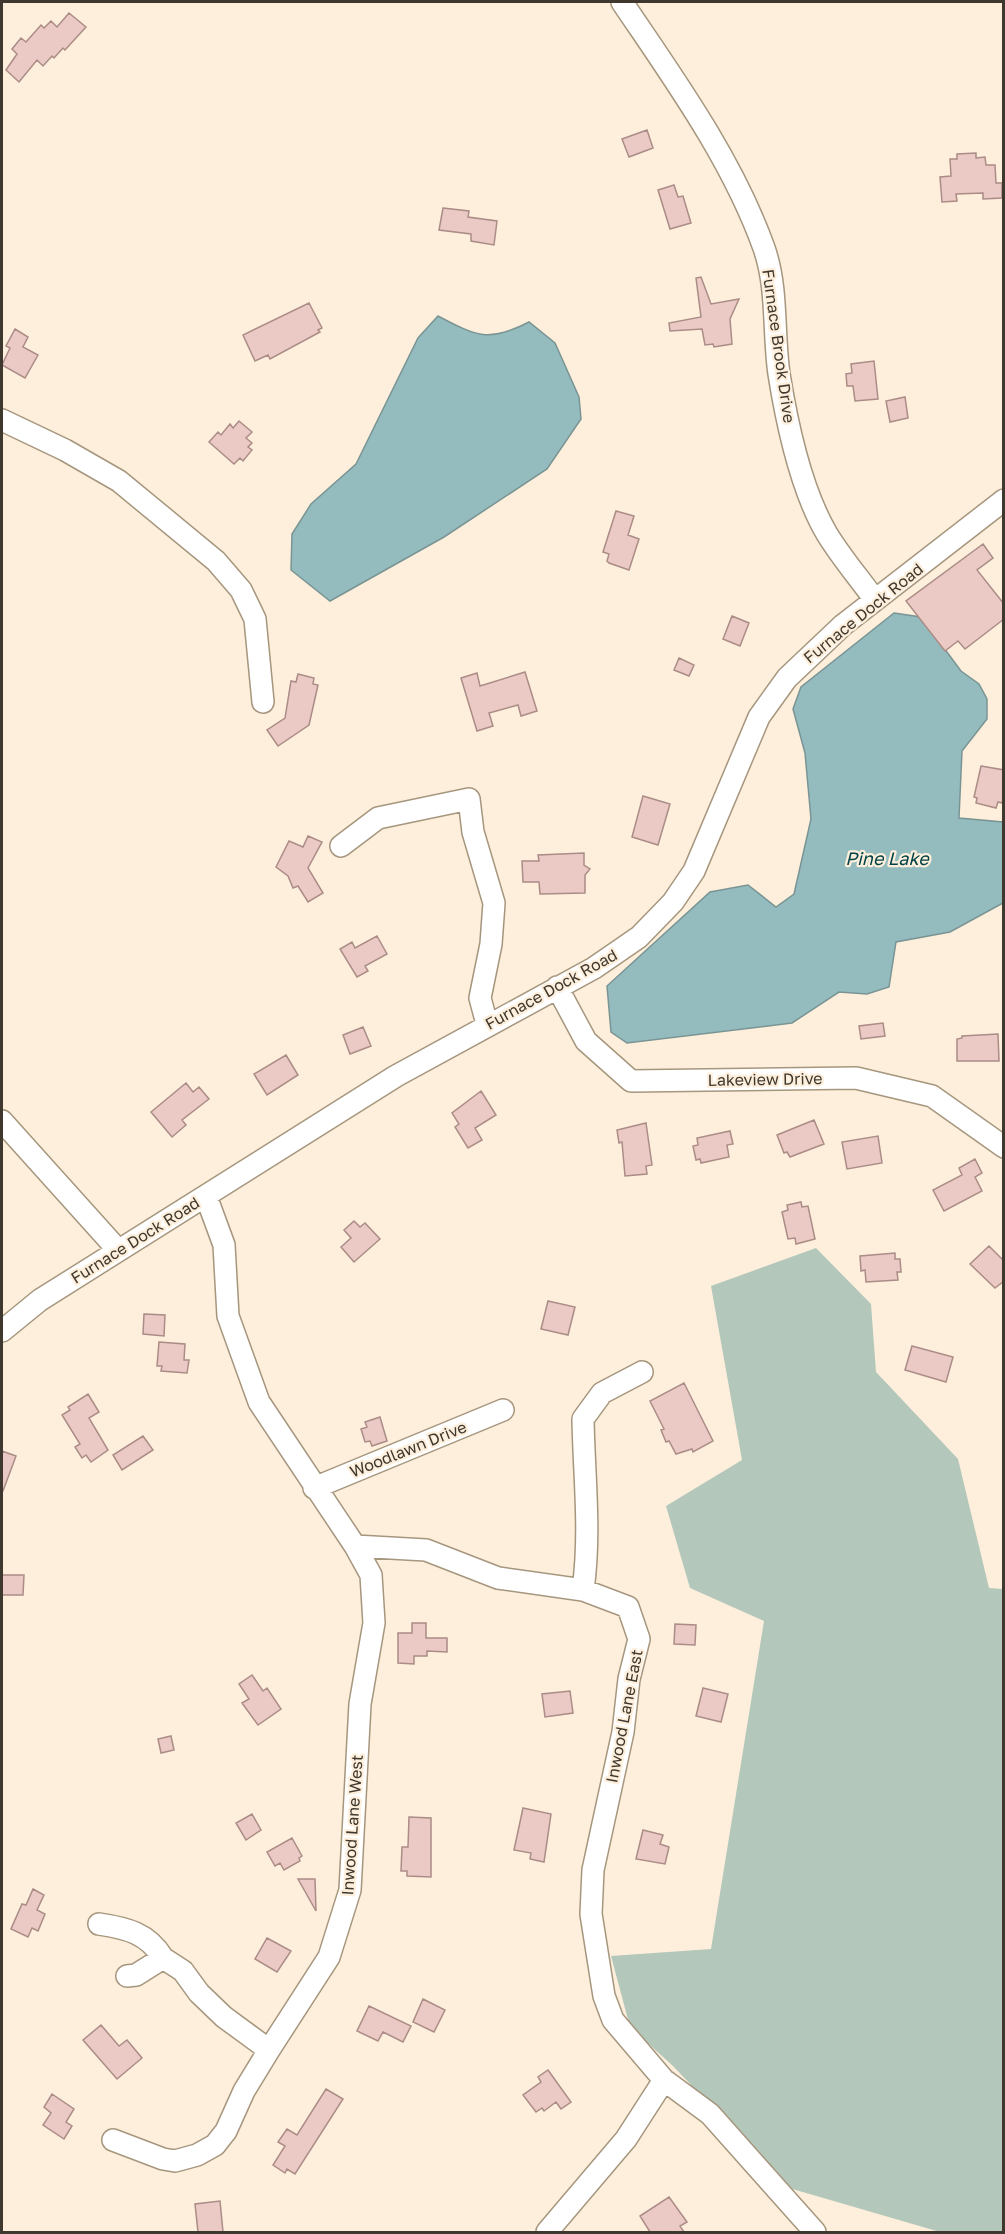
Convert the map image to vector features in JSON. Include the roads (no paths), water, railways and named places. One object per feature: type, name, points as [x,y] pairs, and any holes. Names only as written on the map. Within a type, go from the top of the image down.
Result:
[{"type":"street","name":"Furnace Brook Drive","points":[[622,2],[678,85],[740,191],[764,250],[771,277],[779,373],[794,452],[826,532],[875,600]]},
{"type":"street","points":[[2,420],[65,450],[119,481],[216,561],[241,590],[255,619],[264,702]]},
{"type":"street","name":"Furnace Dock Road","points":[[2,1331],[40,1300],[396,1076],[618,953],[639,937],[673,902],[703,854],[750,737],[765,706],[802,662],[875,600],[1004,500]]},
{"type":"street","points":[[341,846],[378,818],[469,799],[473,832],[494,903],[491,944],[480,998],[487,1024]]},
{"type":"street","name":"Lakeview Drive","points":[[557,987],[586,1041],[631,1081],[856,1078],[932,1096],[1004,1147]]},
{"type":"street","points":[[2,1121],[118,1250]]},
{"type":"street","points":[[206,1196],[224,1245],[228,1316],[259,1402],[314,1488],[335,1514],[355,1546]]},
{"type":"street","points":[[583,1590],[588,1554],[588,1499],[583,1419],[602,1394],[642,1372]]},
{"type":"street","name":"Woodlawn Drive","points":[[314,1488],[503,1410]]},
{"type":"street","name":"Inwood Lane East","points":[[355,1546],[426,1550],[498,1578],[583,1590],[628,1606],[639,1639],[629,1679],[623,1732],[593,1870],[591,1914],[604,1996],[613,2020],[664,2080],[710,2114],[815,2232]]},
{"type":"street","name":"Inwood Lane West","points":[[113,2140],[163,2159],[175,2161],[197,2155],[215,2145],[226,2131],[244,2091],[329,1958],[350,1890],[360,1704],[374,1623],[370,1575],[355,1546]]},
{"type":"street","points":[[99,1924],[127,1928],[154,1943],[163,1958],[183,1971],[199,1993],[224,2017],[269,2050]]},
{"type":"street","points":[[126,1976],[136,1975],[163,1958]]},
{"type":"street","points":[[547,2232],[626,2139],[664,2080]]},
{"type":"water","points":[[438,316],[473,332],[493,335],[515,329],[529,322],[555,343],[579,397],[581,419],[547,469],[444,537],[330,601],[291,570],[292,534],[311,504],[356,464],[418,338]]},
{"type":"water","name":"Pine Lake","points":[[894,613],[921,617],[961,671],[979,684],[987,699],[987,719],[962,751],[959,818],[1003,822],[1003,903],[950,932],[896,942],[889,987],[867,994],[839,992],[792,1023],[627,1043],[611,1032],[607,986],[710,892],[748,885],[776,907],[794,894],[811,819],[805,753],[793,709],[801,687]]}]
